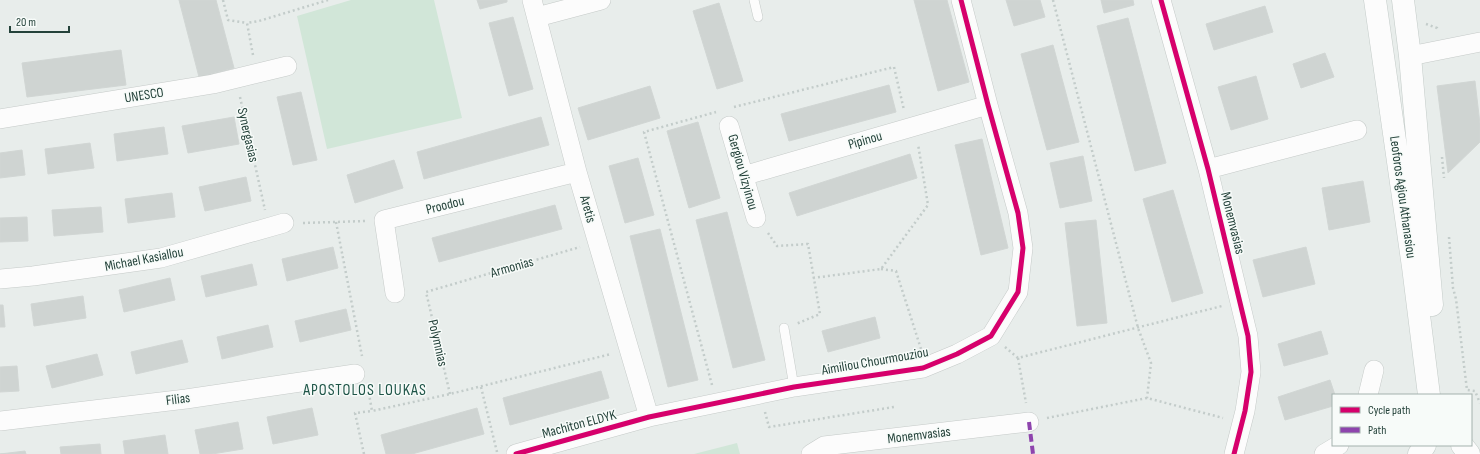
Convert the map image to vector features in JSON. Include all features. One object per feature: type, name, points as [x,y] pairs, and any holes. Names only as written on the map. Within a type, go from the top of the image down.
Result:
[{"type":"main road","name":"Leoforos Agiou Athanasiou","points":[[1375,0],[1413,267],[1429,394]]},
{"type":"main road","name":"Leoforos Agiou Athanasiou","points":[[1403,0],[1410,56],[1441,394]]},
{"type":"main road","points":[[1463,446],[1469,454]]},
{"type":"street","points":[[534,9],[601,0]]},
{"type":"street","name":"Aimiliou Chourmouziou","points":[[649,417],[794,386],[927,366],[958,354],[991,336],[1018,292],[1023,248],[1018,213],[961,0]]},
{"type":"street","name":"Monemvasias","points":[[1161,0],[1208,169],[1248,336],[1251,372],[1245,411],[1234,454]]},
{"type":"street","name":"Aretis","points":[[534,9],[577,172],[649,417]]},
{"type":"street","points":[[1410,56],[1480,42]]},
{"type":"street","name":"UNESCO","points":[[0,119],[213,84],[287,66]]},
{"type":"street","name":"Pipinou","points":[[743,176],[988,105]]},
{"type":"street","name":"Gergiou Vizyinou","points":[[729,117],[743,176],[756,218]]},
{"type":"street","points":[[1208,169],[1357,130]]},
{"type":"street","name":"Proodou","points":[[384,220],[577,172]]},
{"type":"street","points":[[384,220],[395,293]]},
{"type":"street","name":"Michael Kasiallou","points":[[0,279],[33,276],[161,258],[284,223]]},
{"type":"street","points":[[1368,394],[1374,370]]},
{"type":"street","name":"Filias","points":[[0,421],[186,399],[356,374]]},
{"type":"street","name":"Machiton ELDYK","points":[[516,454],[649,417]]},
{"type":"street","name":"Monemvasias","points":[[811,454],[824,446],[1029,422]]},
{"type":"street","points":[[1324,454],[1336,446]]},
{"type":"lane","points":[[754,0],[758,17]]},
{"type":"lane","points":[[784,328],[794,386]]},
{"type":"path","points":[[223,0],[228,20],[247,23],[260,21],[328,0]]},
{"type":"path","points":[[1053,0],[1138,328],[1151,364],[1147,398]]},
{"type":"path","points":[[1423,20],[1426,25],[1437,28],[1442,50]]},
{"type":"path","points":[[239,78],[240,71],[247,67],[253,57],[247,23]]},
{"type":"path","points":[[717,403],[644,132],[729,117],[894,67],[911,127],[928,205],[881,269]]},
{"type":"path","points":[[1440,151],[1444,185]]},
{"type":"path","points":[[756,218],[777,246],[808,244],[820,314],[784,328]]},
{"type":"path","points":[[284,223],[384,220]]},
{"type":"path","points":[[336,222],[361,352]]},
{"type":"path","points":[[1448,230],[1453,288],[1467,390],[1475,391],[1480,403]]},
{"type":"path","points":[[813,278],[881,269],[896,271],[927,366]]},
{"type":"path","points":[[1018,358],[1240,301]]},
{"type":"path","points":[[991,336],[1018,358],[1024,387]]},
{"type":"path","points":[[364,454],[355,413],[374,411],[450,394],[629,350]]},
{"type":"path","points":[[480,386],[497,454]]},
{"type":"path","points":[[760,394],[769,428],[894,407]]},
{"type":"path","points":[[1029,422],[1147,398],[1242,423]]},
{"type":"green space","points":[[351,0],[434,0],[462,118],[327,149],[297,16]]},
{"type":"green space","points":[[737,443],[740,454],[694,454]]},
{"type":"building","points":[[179,0],[216,0],[234,68],[199,77]]},
{"type":"building","points":[[477,0],[507,0],[507,2],[480,9]]},
{"type":"building","points":[[914,0],[947,0],[969,82],[938,91]]},
{"type":"building","points":[[1006,0],[1040,0],[1045,17],[1014,26]]},
{"type":"building","points":[[1101,0],[1133,0],[1134,5],[1104,13]]},
{"type":"building","points":[[719,3],[743,81],[717,89],[693,11]]},
{"type":"building","points":[[1265,6],[1273,32],[1214,50],[1206,24]]},
{"type":"building","points":[[513,17],[533,89],[509,96],[489,23]]},
{"type":"building","points":[[1128,18],[1166,163],[1135,171],[1097,26]]},
{"type":"building","points":[[1053,45],[1079,142],[1047,150],[1021,54]]},
{"type":"building","points":[[121,50],[126,85],[27,97],[22,63]]},
{"type":"building","points":[[1325,53],[1334,77],[1301,88],[1293,64]]},
{"type":"building","points":[[1256,76],[1268,119],[1231,130],[1218,87]]},
{"type":"building","points":[[1475,81],[1480,124],[1480,142],[1448,173],[1437,86]]},
{"type":"building","points":[[889,85],[896,112],[789,141],[781,114]]},
{"type":"building","points":[[650,86],[660,118],[588,140],[578,108]]},
{"type":"building","points":[[301,92],[317,160],[293,165],[277,97]]},
{"type":"building","points":[[234,117],[239,144],[188,153],[182,126]]},
{"type":"building","points":[[541,117],[549,145],[424,179],[417,152]]},
{"type":"building","points":[[698,122],[720,198],[689,208],[667,131]]},
{"type":"building","points":[[164,127],[168,154],[117,161],[114,134]]},
{"type":"building","points":[[982,139],[1008,248],[981,255],[955,145]]},
{"type":"building","points":[[90,143],[94,168],[48,174],[45,149]]},
{"type":"building","points":[[22,150],[25,175],[0,178],[0,153]]},
{"type":"building","points":[[910,154],[917,178],[797,216],[789,193]]},
{"type":"building","points":[[1083,156],[1092,201],[1060,208],[1050,163]]},
{"type":"building","points":[[638,158],[654,215],[625,223],[609,166]]},
{"type":"building","points":[[394,160],[403,188],[355,203],[347,175]]},
{"type":"building","points":[[246,177],[251,201],[205,211],[199,187]]},
{"type":"building","points":[[1363,181],[1370,222],[1329,230],[1322,188]]},
{"type":"building","points":[[1173,190],[1203,293],[1172,302],[1143,199]]},
{"type":"building","points":[[172,193],[175,217],[128,223],[125,199]]},
{"type":"building","points":[[555,205],[562,229],[439,262],[432,238]]},
{"type":"building","points":[[101,207],[103,232],[54,236],[52,210]]},
{"type":"building","points":[[727,212],[765,360],[733,368],[696,220]]},
{"type":"building","points":[[27,217],[28,241],[0,242],[0,218]]},
{"type":"building","points":[[1096,220],[1107,323],[1077,326],[1065,223]]},
{"type":"building","points":[[660,229],[698,380],[668,387],[630,236]]},
{"type":"building","points":[[333,247],[338,268],[287,281],[282,259]]},
{"type":"building","points":[[1306,247],[1315,284],[1263,297],[1253,260]]},
{"type":"building","points":[[252,264],[257,285],[206,297],[201,276]]},
{"type":"building","points":[[170,278],[175,300],[124,312],[119,290]]},
{"type":"building","points":[[83,296],[86,318],[34,326],[31,304]]},
{"type":"building","points":[[0,305],[3,305],[5,327],[0,327]]},
{"type":"building","points":[[346,309],[351,330],[300,342],[295,321]]},
{"type":"building","points":[[875,317],[880,338],[828,352],[822,331]]},
{"type":"building","points":[[268,325],[273,347],[222,359],[217,337]]},
{"type":"building","points":[[1321,331],[1328,354],[1284,366],[1278,344]]},
{"type":"building","points":[[182,340],[188,362],[136,374],[131,352]]},
{"type":"building","points":[[97,354],[103,375],[52,388],[46,366]]},
{"type":"building","points":[[17,366],[19,391],[0,392],[0,367]]},
{"type":"building","points":[[601,371],[609,398],[510,425],[503,398]]},
{"type":"building","points":[[1330,380],[1335,394],[1332,394],[1332,406],[1285,420],[1278,397]]},
{"type":"building","points":[[312,408],[318,435],[273,444],[267,417]]},
{"type":"building","points":[[477,408],[484,434],[412,454],[386,454],[381,435]]},
{"type":"building","points":[[238,422],[243,449],[212,454],[200,454],[195,430]]},
{"type":"building","points":[[165,435],[168,454],[125,454],[123,441]]},
{"type":"building","points":[[100,444],[101,454],[61,454],[60,447]]},
{"type":"building","points":[[25,451],[26,454],[0,454]]},
{"type":"marked path","points":[[1029,422],[1033,454]]},
{"type":"cycle path","points":[[516,454],[649,417],[794,387],[923,368],[957,354],[991,336],[1018,292],[1023,248],[1018,213],[961,0]]},
{"type":"cycle path","points":[[1161,0],[1208,169],[1248,336],[1251,372],[1245,411],[1234,454]]},
{"type":"district","name":"APOSTOLOS LOUKAS","points":[[365,390]]}]
